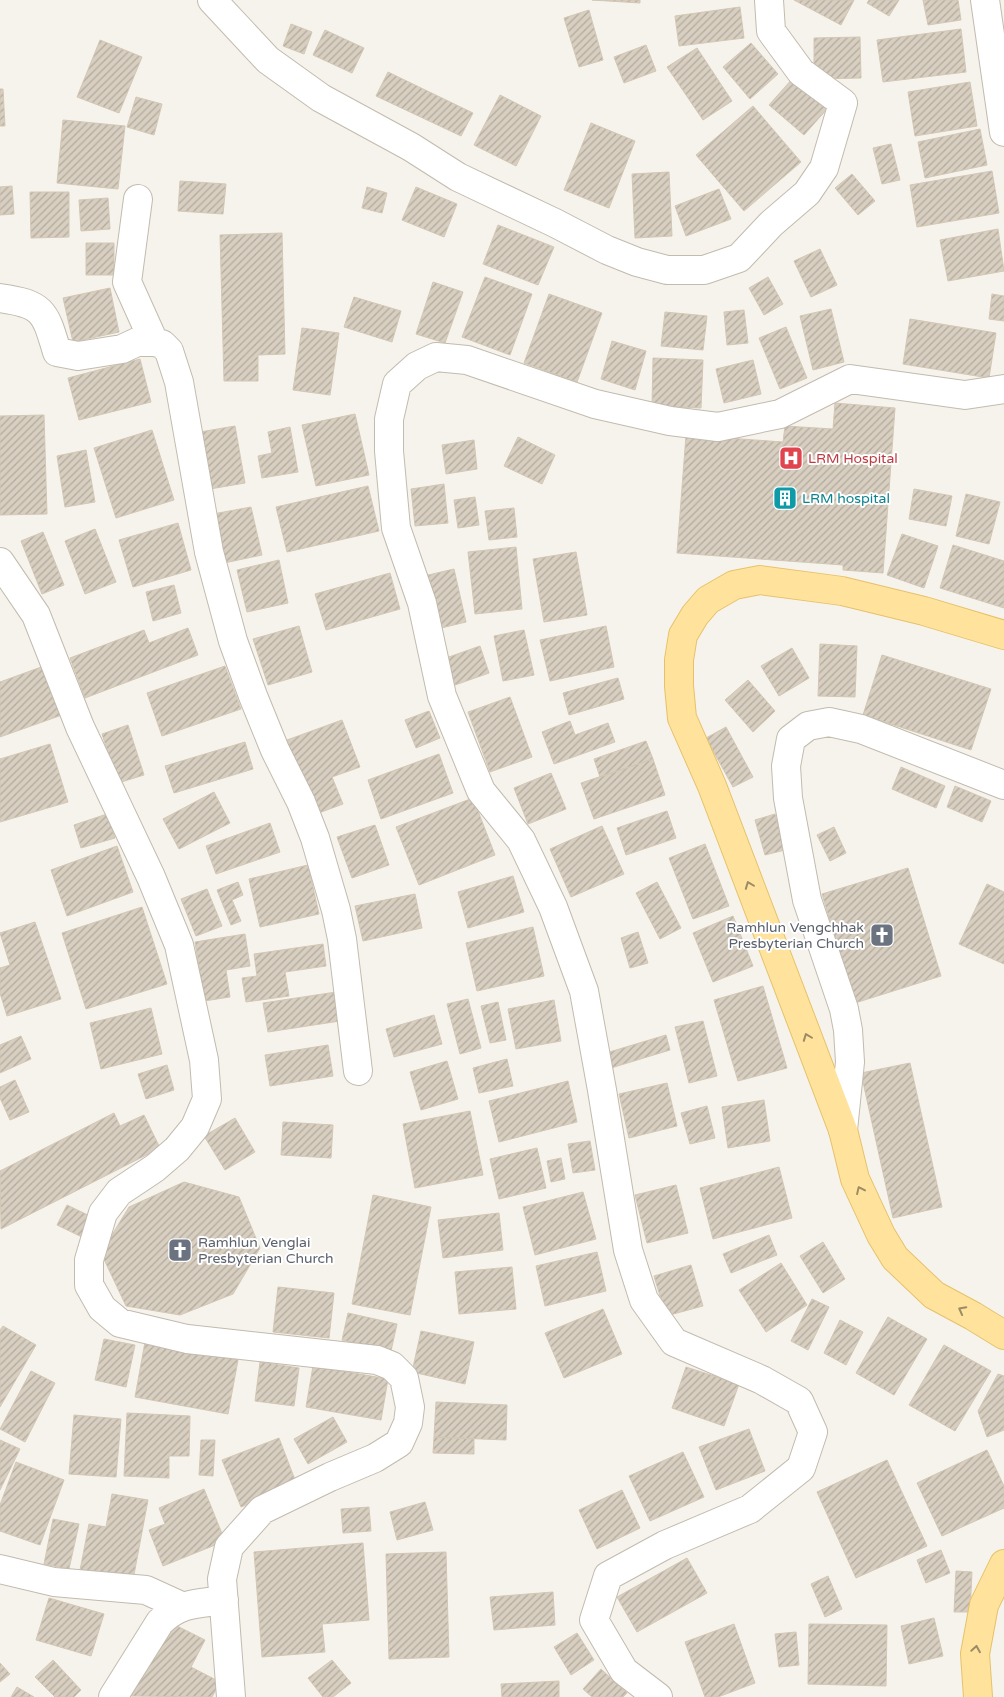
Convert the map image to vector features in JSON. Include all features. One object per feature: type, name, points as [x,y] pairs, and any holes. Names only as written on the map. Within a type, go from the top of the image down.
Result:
[{"type":"main road","points":[[1004,635],[924,611],[842,590],[760,580],[734,585],[708,600],[694,614],[684,635],[679,660],[682,718],[712,786],[842,1130],[855,1179],[881,1235],[895,1258],[934,1295],[1004,1335]]},
{"type":"main road","points":[[978,1697],[974,1654],[984,1605],[1004,1564]]},
{"type":"street","points":[[212,0],[268,60],[321,98],[411,147],[458,176],[607,250],[637,262],[668,270],[704,270],[739,258],[771,224],[807,193],[824,168],[842,103],[801,72],[771,31],[769,0]]},
{"type":"street","points":[[985,0],[1004,132]]},
{"type":"street","points":[[138,199],[127,282],[154,342]]},
{"type":"street","points":[[0,298],[18,301],[37,308],[48,322],[57,352],[78,356],[122,349],[137,342],[162,344],[169,351],[179,382],[208,552],[233,641],[275,750],[304,811],[336,910],[343,948],[358,1071]]},
{"type":"street","points":[[658,1697],[624,1670],[594,1620],[608,1576],[665,1545],[750,1509],[801,1468],[813,1432],[799,1400],[762,1380],[674,1342],[644,1300],[628,1250],[584,991],[549,898],[521,840],[481,791],[442,696],[422,602],[396,528],[389,451],[389,419],[397,384],[417,366],[436,357],[467,360],[595,404],[670,421],[718,427],[780,414],[850,379],[965,395],[1004,389]]},
{"type":"street","points":[[0,562],[36,614],[80,727],[151,877],[179,945],[204,1060],[207,1099],[195,1127],[177,1149],[155,1168],[119,1192],[103,1213],[89,1260],[89,1285],[102,1308],[120,1323],[187,1339],[377,1360],[392,1366],[404,1378],[410,1407],[408,1423],[399,1442],[375,1458],[330,1477],[262,1510],[229,1547],[222,1579],[231,1697]]},
{"type":"street","points":[[842,1130],[850,1062],[848,1030],[844,1009],[807,900],[788,798],[786,766],[791,739],[808,726],[829,722],[861,728],[1004,785]]},
{"type":"street","points":[[0,1569],[54,1582],[146,1590],[181,1606]]},
{"type":"street","points":[[113,1697],[160,1622],[169,1614],[181,1606],[224,1600]]},
{"type":"building","points":[[592,0],[640,0],[640,3]]},
{"type":"building","points":[[794,0],[854,0],[841,25]]},
{"type":"building","points":[[869,0],[899,0],[889,16],[867,3]]},
{"type":"building","points":[[923,0],[958,0],[961,20],[928,25]]},
{"type":"building","points":[[740,7],[744,38],[679,46],[675,16]]},
{"type":"building","points":[[589,10],[603,60],[579,67],[564,18]]},
{"type":"building","points":[[291,24],[312,32],[304,54],[283,46]]},
{"type":"building","points":[[961,29],[966,72],[883,82],[877,40]]},
{"type":"building","points":[[325,30],[364,48],[352,73],[313,55]]},
{"type":"building","points":[[860,37],[861,78],[814,79],[814,38]]},
{"type":"building","points":[[100,40],[142,57],[119,113],[77,97]]},
{"type":"building","points":[[751,43],[778,74],[750,99],[723,67]]},
{"type":"building","points":[[646,45],[656,71],[624,83],[614,57]]},
{"type":"building","points":[[697,48],[732,101],[703,120],[667,67]]},
{"type":"building","points":[[388,72],[473,113],[461,136],[376,96]]},
{"type":"building","points":[[793,78],[828,108],[804,135],[769,105]]},
{"type":"building","points":[[970,82],[977,126],[915,136],[908,92]]},
{"type":"building","points":[[0,89],[3,89],[5,126],[0,126]]},
{"type":"building","points":[[500,95],[541,116],[516,166],[474,145]]},
{"type":"building","points":[[136,97],[162,104],[154,135],[127,127]]},
{"type":"building","points":[[753,106],[801,162],[744,211],[696,155]]},
{"type":"building","points":[[63,120],[125,126],[118,189],[57,183]]},
{"type":"building","points":[[591,123],[635,141],[609,208],[564,190]]},
{"type":"building","points":[[980,129],[987,165],[925,178],[918,142]]},
{"type":"building","points":[[891,144],[900,180],[882,184],[873,148]]},
{"type":"building","points":[[992,171],[999,213],[917,227],[910,185]]},
{"type":"building","points":[[669,172],[672,236],[635,238],[632,174]]},
{"type":"building","points":[[852,174],[875,201],[858,215],[835,188]]},
{"type":"building","points":[[180,181],[226,184],[223,214],[178,211]]},
{"type":"building","points":[[12,186],[14,214],[0,215],[0,187]]},
{"type":"building","points":[[367,187],[387,193],[382,213],[362,208]]},
{"type":"building","points":[[416,187],[457,204],[444,237],[402,220]]},
{"type":"building","points":[[719,189],[731,219],[686,236],[675,206]]},
{"type":"building","points":[[30,192],[69,192],[69,237],[31,238]]},
{"type":"building","points":[[108,198],[110,229],[81,231],[79,200]]},
{"type":"building","points":[[498,225],[554,247],[538,285],[483,264]]},
{"type":"building","points":[[998,229],[1004,271],[948,281],[940,240]]},
{"type":"building","points":[[282,233],[285,354],[258,355],[258,381],[224,381],[220,235]]},
{"type":"building","points":[[86,243],[114,243],[114,275],[86,275]]},
{"type":"building","points":[[820,249],[837,285],[811,297],[794,261]]},
{"type":"building","points":[[485,277],[532,294],[510,355],[462,337]]},
{"type":"building","points":[[768,277],[783,304],[764,315],[749,288]]},
{"type":"building","points":[[433,282],[463,292],[445,343],[416,334]]},
{"type":"building","points":[[110,288],[119,332],[73,342],[63,298]]},
{"type":"building","points":[[549,294],[602,313],[577,382],[524,363]]},
{"type":"building","points":[[992,294],[1004,296],[1004,321],[989,319]]},
{"type":"building","points":[[354,297],[401,311],[392,342],[344,327]]},
{"type":"building","points":[[831,309],[844,362],[813,370],[800,316]]},
{"type":"building","points":[[744,310],[748,343],[727,345],[724,312]]},
{"type":"building","points":[[665,312],[707,316],[703,350],[661,346]]},
{"type":"building","points":[[910,319],[996,333],[989,378],[903,364]]},
{"type":"building","points":[[786,327],[807,378],[780,389],[759,338]]},
{"type":"building","points":[[302,328],[339,333],[330,395],[293,390]]},
{"type":"building","points":[[612,341],[646,351],[635,390],[601,379]]},
{"type":"building","points":[[653,358],[703,360],[701,408],[652,406]]},
{"type":"building","points":[[140,359],[151,402],[79,420],[68,378]]},
{"type":"building","points":[[753,360],[761,394],[724,403],[716,369]]},
{"type":"building","name":"LRM hospital","points":[[835,403],[895,408],[883,573],[843,570],[843,565],[677,553],[686,435],[783,442],[785,426],[833,429]]},
{"type":"building","points":[[355,414],[369,475],[316,486],[302,425]]},
{"type":"building","points":[[44,415],[47,514],[0,515],[0,416]]},
{"type":"building","points":[[235,426],[245,483],[210,489],[200,432]]},
{"type":"building","points":[[290,427],[298,472],[262,478],[258,456],[272,453],[268,432]]},
{"type":"building","points":[[152,430],[174,500],[116,518],[94,448]]},
{"type":"building","points":[[518,437],[555,455],[542,484],[504,466]]},
{"type":"building","points":[[474,440],[477,469],[446,474],[442,445]]},
{"type":"building","points":[[86,450],[95,502],[65,507],[57,456]]},
{"type":"building","points":[[444,484],[448,523],[415,526],[411,489]]},
{"type":"building","points":[[368,486],[379,531],[287,552],[276,507]]},
{"type":"building","points":[[914,489],[952,496],[946,526],[909,519]]},
{"type":"building","points":[[966,494],[1000,502],[989,544],[956,536]]},
{"type":"building","points":[[475,497],[479,525],[458,528],[454,500]]},
{"type":"building","points":[[251,507],[262,555],[224,563],[213,514]]},
{"type":"building","points":[[514,508],[517,537],[489,540],[485,511]]},
{"type":"building","points":[[178,523],[191,570],[133,587],[119,540]]},
{"type":"building","points":[[95,529],[116,582],[85,594],[65,541]]},
{"type":"building","points":[[43,532],[64,585],[42,594],[21,541]]},
{"type":"building","points":[[902,534],[938,546],[924,588],[887,575]]},
{"type":"building","points":[[953,545],[1004,561],[1004,608],[940,588]]},
{"type":"building","points":[[516,547],[522,609],[475,614],[468,552]]},
{"type":"building","points":[[576,552],[587,615],[544,622],[533,559]]},
{"type":"building","points":[[279,560],[288,603],[247,612],[237,570]]},
{"type":"building","points":[[454,569],[466,622],[437,629],[424,576]]},
{"type":"building","points":[[390,573],[400,609],[326,630],[315,594]]},
{"type":"building","points":[[174,585],[181,613],[153,621],[146,592]]},
{"type":"building","points":[[299,626],[312,672],[268,685],[253,639]]},
{"type":"building","points":[[606,626],[614,667],[550,681],[540,640]]},
{"type":"building","points":[[188,628],[198,655],[85,698],[70,658],[144,630],[149,643]]},
{"type":"building","points":[[524,630],[534,675],[503,681],[494,636]]},
{"type":"building","points":[[820,644],[857,646],[855,697],[818,696]]},
{"type":"building","points":[[480,646],[489,673],[455,685],[446,658]]},
{"type":"building","points":[[792,648],[809,678],[779,696],[761,666]]},
{"type":"building","points":[[882,655],[991,689],[971,750],[863,715]]},
{"type":"building","points":[[44,666],[62,715],[0,737],[0,682]]},
{"type":"building","points":[[225,666],[241,709],[162,736],[147,693]]},
{"type":"building","points":[[618,678],[624,699],[569,715],[563,693]]},
{"type":"building","points":[[748,680],[775,711],[753,732],[725,700]]},
{"type":"building","points":[[510,697],[532,757],[490,772],[468,712]]},
{"type":"building","points":[[429,711],[440,738],[416,748],[405,720]]},
{"type":"building","points":[[342,720],[360,767],[332,777],[343,804],[316,814],[287,740]]},
{"type":"building","points":[[570,721],[575,735],[608,723],[615,742],[554,764],[542,732]]},
{"type":"building","points":[[128,725],[144,775],[118,783],[102,734]]},
{"type":"building","points":[[726,727],[753,777],[733,787],[706,738]]},
{"type":"building","points":[[646,741],[653,759],[600,777],[594,759]]},
{"type":"building","points":[[245,742],[253,769],[174,793],[165,766]]},
{"type":"building","points":[[50,744],[68,802],[0,822],[0,759]]},
{"type":"building","points":[[439,754],[453,793],[381,819],[368,780]]},
{"type":"building","points":[[653,759],[665,795],[594,819],[581,783]]},
{"type":"building","points":[[901,767],[945,786],[936,808],[892,789]]},
{"type":"building","points":[[551,773],[566,809],[528,824],[514,788]]},
{"type":"building","points":[[955,786],[991,801],[982,822],[947,807]]},
{"type":"building","points":[[214,792],[230,823],[179,849],[163,819]]},
{"type":"building","points":[[473,798],[495,855],[419,885],[396,827]]},
{"type":"building","points":[[667,811],[676,838],[626,855],[617,828]]},
{"type":"building","points":[[107,814],[115,838],[81,848],[74,825]]},
{"type":"building","points":[[775,814],[785,850],[765,855],[755,820]]},
{"type":"building","points":[[270,823],[280,852],[216,874],[206,846]]},
{"type":"building","points":[[375,825],[389,865],[352,878],[337,837]]},
{"type":"building","points":[[602,826],[624,874],[571,897],[550,849]]},
{"type":"building","points":[[834,827],[846,853],[830,861],[817,835]]},
{"type":"building","points":[[705,844],[729,906],[693,919],[669,858]]},
{"type":"building","points":[[117,846],[133,892],[67,916],[51,870]]},
{"type":"building","points":[[308,865],[319,914],[260,927],[249,879]]},
{"type":"building","name":"Ramhlun Vengchhak Presbyterian Church","points":[[908,868],[941,976],[855,1003],[822,894]]},
{"type":"building","points":[[513,876],[524,912],[468,928],[458,892]]},
{"type":"building","points":[[238,882],[243,895],[232,900],[241,921],[231,925],[217,890]]},
{"type":"building","points":[[657,882],[681,928],[660,939],[636,893]]},
{"type":"building","points":[[987,884],[1004,892],[1004,964],[959,944]]},
{"type":"building","points":[[207,889],[222,926],[196,936],[181,899]]},
{"type":"building","points":[[415,894],[422,928],[363,941],[355,906]]},
{"type":"building","points":[[142,907],[167,984],[86,1009],[62,933]]},
{"type":"building","points":[[733,916],[753,966],[713,982],[693,933]]},
{"type":"building","points":[[35,922],[61,999],[7,1016],[0,993],[0,968],[10,965],[0,933]]},
{"type":"building","points":[[533,927],[544,976],[477,991],[466,943]]},
{"type":"building","points":[[638,932],[648,963],[630,968],[621,938]]},
{"type":"building","points":[[245,934],[250,966],[226,970],[230,997],[204,1001],[195,942]]},
{"type":"building","points":[[323,944],[326,966],[285,972],[289,996],[246,1002],[242,978],[257,976],[254,954]]},
{"type":"building","points":[[763,986],[787,1068],[738,1081],[714,1000]]},
{"type":"building","points":[[336,992],[340,1021],[268,1032],[263,1003]]},
{"type":"building","points":[[468,999],[481,1048],[460,1054],[447,1004]]},
{"type":"building","points":[[554,1000],[561,1041],[516,1049],[508,1009]]},
{"type":"building","points":[[498,1002],[506,1040],[490,1043],[481,1006]]},
{"type":"building","points":[[151,1008],[162,1054],[101,1069],[90,1023]]},
{"type":"building","points":[[434,1015],[442,1044],[394,1057],[386,1029]]},
{"type":"building","points":[[703,1021],[717,1076],[689,1083],[675,1027]]},
{"type":"building","points":[[666,1035],[670,1050],[611,1068],[606,1053]]},
{"type":"building","points":[[21,1036],[31,1059],[0,1073],[0,1045]]},
{"type":"building","points":[[328,1045],[333,1076],[270,1086],[265,1055]]},
{"type":"building","points":[[507,1059],[513,1086],[479,1093],[473,1068]]},
{"type":"building","points":[[447,1061],[458,1099],[421,1110],[410,1072]]},
{"type":"building","points":[[910,1063],[942,1207],[893,1218],[861,1073]]},
{"type":"building","points":[[167,1065],[174,1090],[146,1099],[138,1074]]},
{"type":"building","points":[[15,1080],[29,1112],[10,1120],[0,1098],[0,1087]]},
{"type":"building","points":[[568,1081],[577,1122],[499,1142],[489,1101]]},
{"type":"building","points":[[667,1083],[677,1126],[629,1138],[619,1094]]},
{"type":"building","points":[[764,1100],[770,1141],[728,1148],[722,1107]]},
{"type":"building","points":[[707,1106],[715,1138],[690,1144],[681,1113]]},
{"type":"building","points":[[470,1111],[483,1175],[415,1188],[403,1124]]},
{"type":"building","points":[[114,1113],[120,1126],[144,1115],[160,1148],[1,1229],[0,1171]]},
{"type":"building","points":[[235,1118],[255,1152],[225,1170],[204,1136]]},
{"type":"building","points":[[283,1122],[333,1125],[331,1158],[281,1155]]},
{"type":"building","points":[[590,1141],[595,1170],[573,1173],[568,1144]]},
{"type":"building","points":[[537,1148],[546,1188],[499,1199],[490,1159]]},
{"type":"building","points":[[561,1158],[565,1179],[551,1182],[547,1161]]},
{"type":"building","points":[[779,1167],[792,1218],[713,1239],[700,1188]]},
{"type":"building","name":"Ramhlun Venglai Presbyterian Church","points":[[184,1182],[239,1197],[260,1248],[233,1294],[180,1315],[126,1306],[101,1253],[129,1207]]},
{"type":"building","points":[[676,1185],[688,1233],[647,1243],[635,1195]]},
{"type":"building","points":[[583,1192],[596,1239],[535,1255],[523,1207]]},
{"type":"building","points":[[373,1195],[431,1207],[410,1315],[352,1304]]},
{"type":"building","points":[[67,1205],[96,1219],[86,1239],[57,1225]]},
{"type":"building","points":[[499,1213],[503,1250],[443,1258],[438,1220]]},
{"type":"building","points":[[769,1235],[777,1255],[731,1273],[723,1254]]},
{"type":"building","points":[[823,1242],[845,1279],[823,1293],[800,1256]]},
{"type":"building","points":[[597,1252],[606,1291],[545,1306],[536,1266]]},
{"type":"building","points":[[781,1263],[807,1305],[766,1332],[739,1290]]},
{"type":"building","points":[[691,1265],[703,1306],[666,1316],[654,1276]]},
{"type":"building","points":[[512,1267],[516,1309],[459,1314],[455,1272]]},
{"type":"building","points":[[278,1287],[334,1293],[329,1338],[273,1332]]},
{"type":"building","points":[[812,1299],[829,1307],[808,1350],[791,1341]]},
{"type":"building","points":[[603,1309],[622,1354],[564,1378],[545,1333]]},
{"type":"building","points":[[348,1313],[397,1324],[391,1351],[342,1340]]},
{"type":"building","points":[[888,1317],[927,1339],[894,1395],[856,1373]]},
{"type":"building","points":[[840,1320],[863,1332],[846,1365],[824,1353]]},
{"type":"building","points":[[3,1326],[36,1345],[0,1407],[0,1330]]},
{"type":"building","points":[[421,1331],[474,1342],[465,1384],[412,1372]]},
{"type":"building","points":[[104,1339],[135,1345],[126,1387],[95,1380]]},
{"type":"building","points":[[145,1342],[238,1360],[228,1414],[135,1397]]},
{"type":"building","points":[[944,1345],[991,1371],[955,1431],[909,1405]]},
{"type":"building","points":[[260,1362],[299,1368],[294,1406],[255,1401]]},
{"type":"building","points":[[313,1366],[388,1379],[381,1420],[306,1407]]},
{"type":"building","points":[[686,1367],[739,1384],[724,1426],[672,1408]]},
{"type":"building","points":[[31,1371],[55,1383],[25,1442],[0,1429]]},
{"type":"building","points":[[998,1374],[1004,1376],[1004,1430],[987,1437],[978,1411]]},
{"type":"building","points":[[436,1402],[507,1405],[506,1440],[434,1437]]},
{"type":"building","points":[[127,1413],[190,1416],[189,1456],[169,1456],[169,1478],[124,1476]]},
{"type":"building","points":[[74,1415],[121,1419],[116,1477],[69,1474]]},
{"type":"building","points":[[333,1417],[347,1442],[308,1464],[294,1439]]},
{"type":"building","points":[[749,1429],[765,1471],[716,1490],[699,1447]]},
{"type":"building","points":[[434,1437],[474,1439],[474,1454],[433,1453]]},
{"type":"building","points":[[279,1438],[297,1485],[241,1507],[222,1460]]},
{"type":"building","points":[[0,1440],[20,1449],[0,1490]]},
{"type":"building","points":[[201,1440],[215,1440],[213,1476],[199,1475]]},
{"type":"building","points":[[987,1450],[1004,1486],[1004,1508],[942,1536],[917,1483]]},
{"type":"building","points":[[683,1452],[704,1497],[650,1521],[629,1476]]},
{"type":"building","points":[[887,1460],[927,1546],[856,1578],[817,1492]]},
{"type":"building","points":[[16,1462],[64,1480],[40,1545],[0,1531],[0,1505]]},
{"type":"building","points":[[204,1489],[225,1541],[163,1566],[149,1530],[165,1524],[159,1508]]},
{"type":"building","points":[[622,1490],[640,1528],[597,1549],[579,1510]]},
{"type":"building","points":[[112,1494],[148,1500],[133,1580],[80,1570],[89,1524],[106,1527]]},
{"type":"building","points":[[425,1502],[433,1530],[397,1540],[390,1512]]},
{"type":"building","points":[[369,1507],[371,1531],[343,1533],[341,1509]]},
{"type":"building","points":[[53,1519],[79,1524],[69,1569],[44,1564]]},
{"type":"building","points":[[363,1543],[369,1620],[322,1624],[325,1652],[262,1657],[254,1552]]},
{"type":"building","points":[[941,1550],[950,1573],[926,1583],[917,1560]]},
{"type":"building","points":[[446,1552],[449,1657],[389,1659],[386,1554]]},
{"type":"building","points":[[687,1558],[707,1593],[637,1632],[617,1597]]},
{"type":"building","points":[[956,1571],[972,1572],[970,1612],[954,1612]]},
{"type":"building","points":[[828,1576],[842,1609],[825,1617],[811,1584]]},
{"type":"building","points":[[553,1592],[555,1625],[494,1630],[490,1597]]},
{"type":"building","points":[[49,1598],[104,1614],[91,1656],[36,1640]]},
{"type":"building","points":[[934,1618],[943,1656],[909,1664],[901,1626]]},
{"type":"building","points":[[169,1622],[205,1640],[191,1667],[220,1682],[212,1697],[130,1696]]},
{"type":"building","points":[[734,1624],[755,1683],[718,1697],[705,1697],[685,1642]]},
{"type":"building","points":[[809,1624],[887,1625],[886,1686],[808,1684]]},
{"type":"building","points":[[796,1632],[799,1665],[779,1667],[775,1634]]},
{"type":"building","points":[[577,1633],[594,1660],[571,1675],[554,1647]]},
{"type":"building","points":[[53,1660],[81,1690],[74,1697],[55,1697],[35,1677]]},
{"type":"building","points":[[332,1660],[351,1683],[333,1697],[323,1697],[308,1678]]},
{"type":"building","points":[[0,1663],[10,1674],[0,1682]]},
{"type":"building","points":[[601,1669],[627,1693],[623,1697],[592,1697],[583,1689]]},
{"type":"building","points":[[559,1681],[559,1697],[502,1697],[501,1684]]},
{"type":"building","points":[[17,1687],[34,1697],[11,1697]]},
{"type":"place","name":"LRM Hospital","points":[[791,458]]},
{"type":"place","name":"LRM hospital","points":[[785,498]]},
{"type":"place","name":"Ramhlun Vengchhak Presbyterian Church","points":[[882,935]]},
{"type":"place","name":"Ramhlun Venglai Presbyterian Church","points":[[180,1250]]}]
